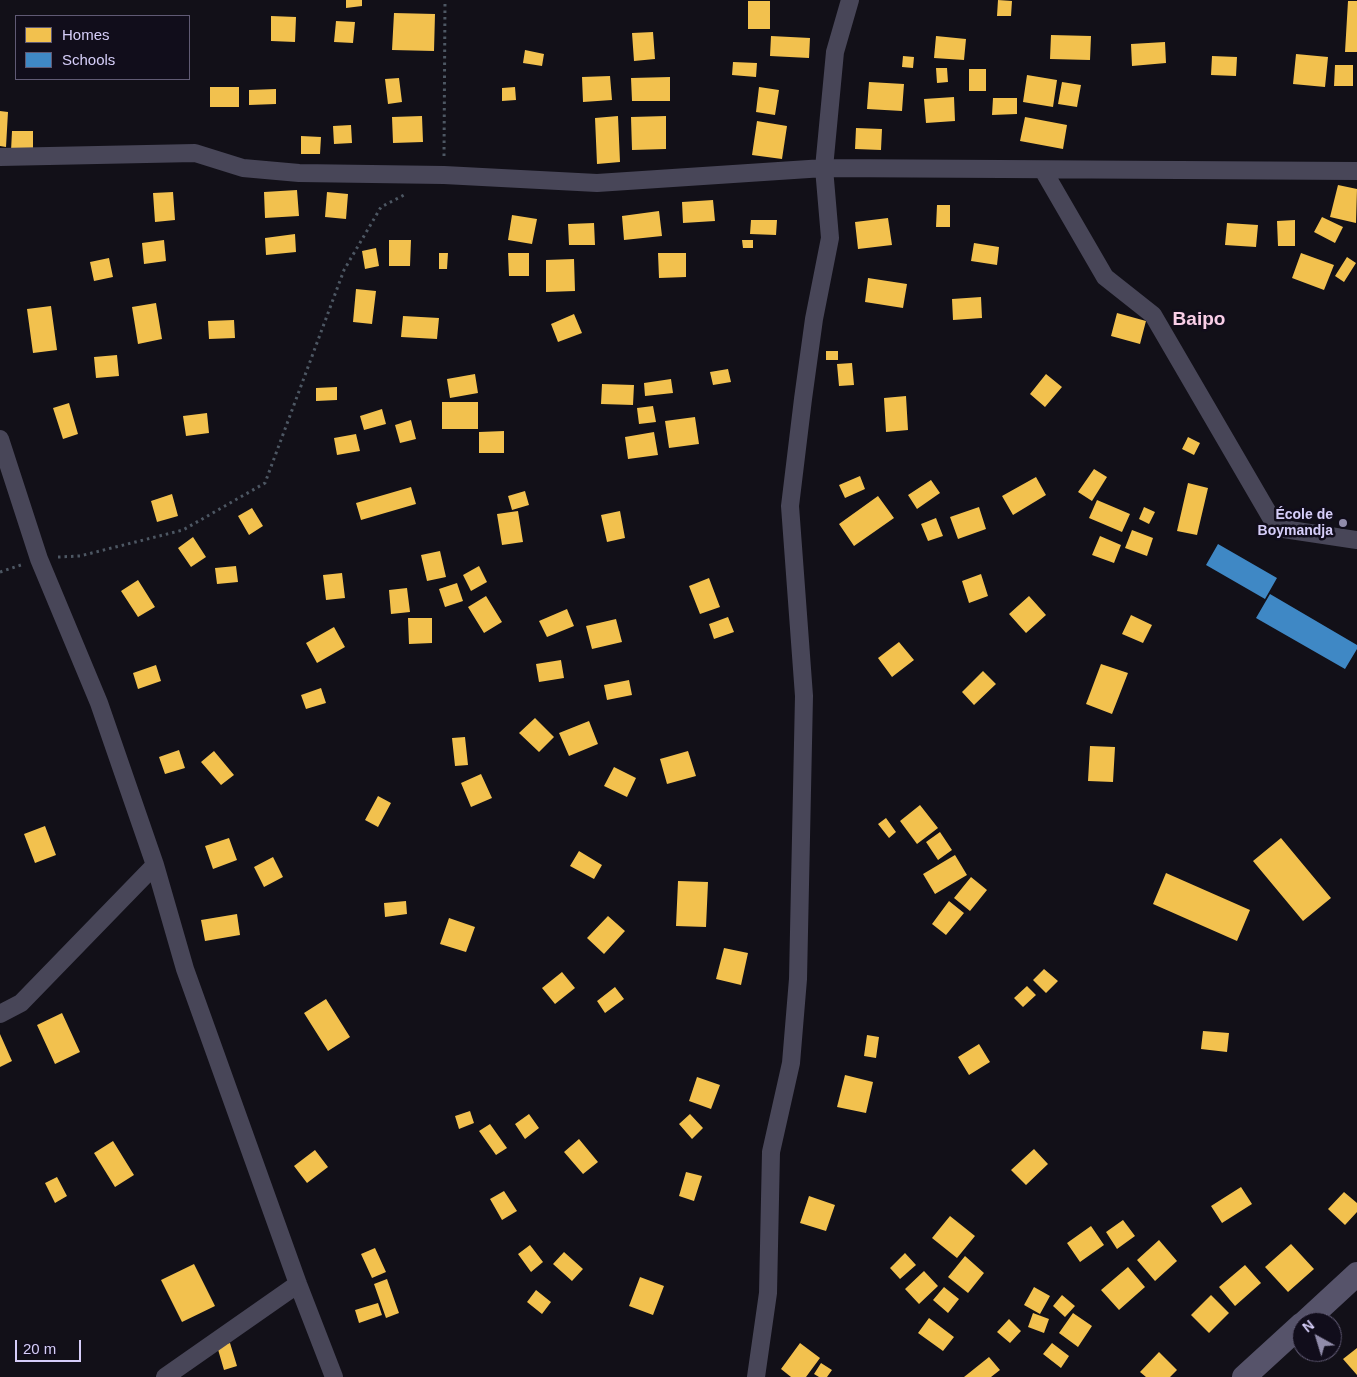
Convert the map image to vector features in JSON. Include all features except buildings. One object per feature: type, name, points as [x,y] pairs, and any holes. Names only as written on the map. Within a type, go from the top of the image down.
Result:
[{"type":"street","points":[[756,1377],[768,1293],[771,1152],[791,1063],[798,979],[804,696],[790,506],[814,319],[830,238],[824,168],[835,52],[850,0]]},
{"type":"street","points":[[0,157],[196,153],[244,168],[298,173],[444,175],[597,184],[824,168],[1357,171]]},
{"type":"street","points":[[1043,170],[1106,277],[1153,315],[1277,528],[1357,540]]},
{"type":"street","points":[[0,439],[39,559],[99,703],[154,865],[185,969],[298,1284],[334,1377]]},
{"type":"street","points":[[0,1014],[21,1003],[154,865]]},
{"type":"street","points":[[1315,1312],[1357,1274]]},
{"type":"street","points":[[165,1377],[298,1284]]},
{"type":"street","points":[[1244,1377],[1292,1333]]},
{"type":"path","points":[[444,175],[445,0]]},
{"type":"path","points":[[0,572],[39,559],[80,556],[183,530],[265,483],[344,270],[381,207],[408,193]]},
{"type":"place","name":"École de Boymandja","points":[[1343,523]]},
{"type":"district","name":"Baipo","points":[[1199,320]]}]
